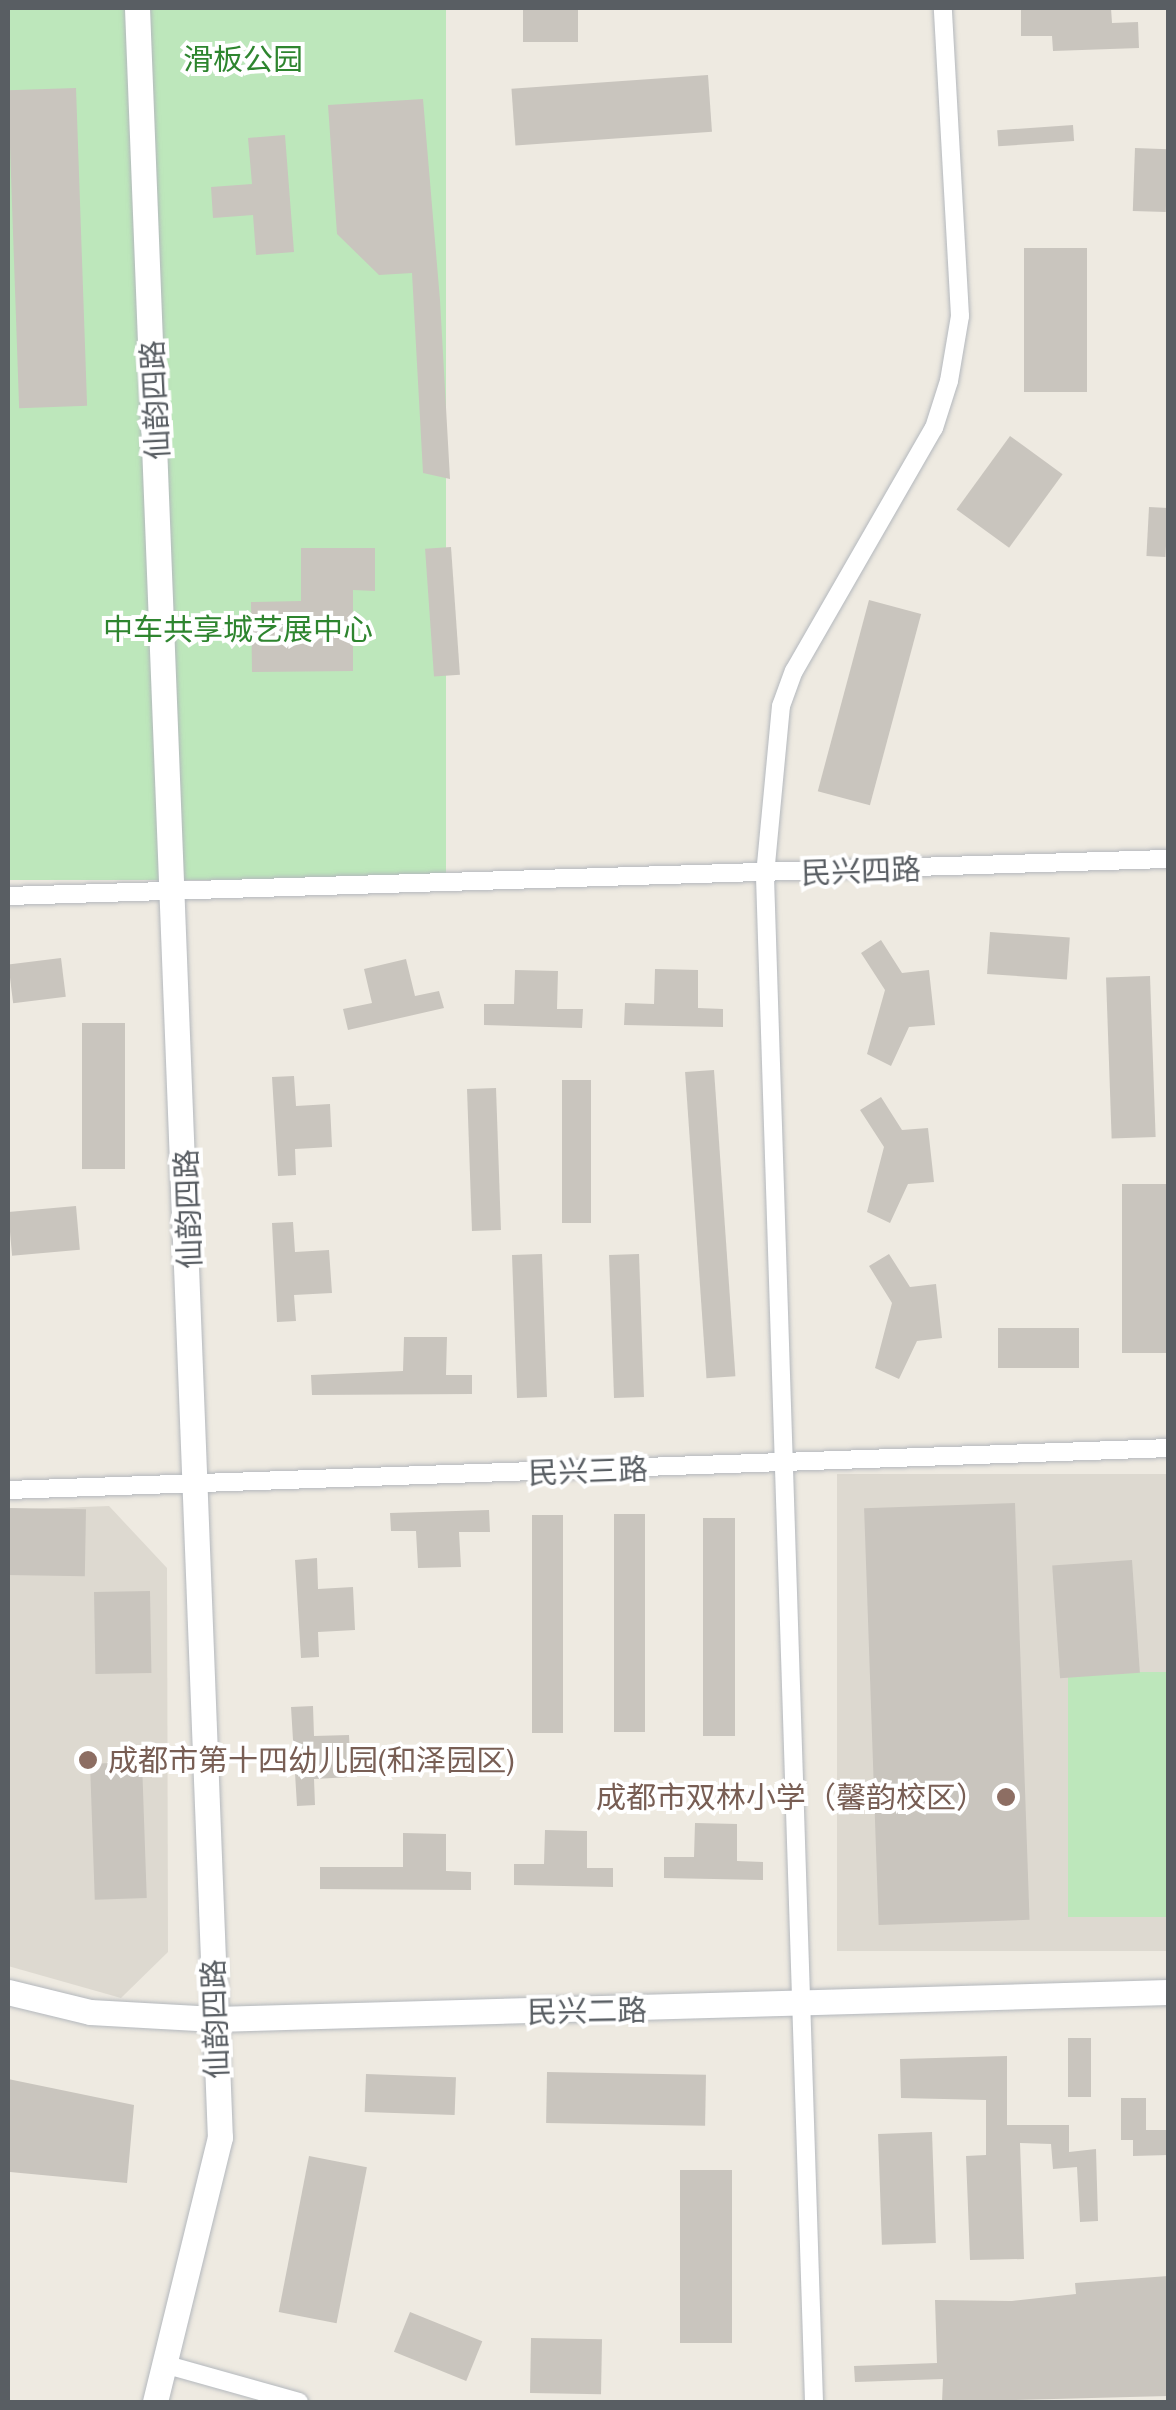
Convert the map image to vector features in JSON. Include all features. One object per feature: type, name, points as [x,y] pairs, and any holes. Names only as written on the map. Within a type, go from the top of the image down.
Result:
[{"type":"street","name":"仙韵四路","points":[[137,8],[178,890],[220,2137],[171,2366],[155,2402]]},
{"type":"street","points":[[814,2402],[777,1464],[765,875],[781,706],[794,671],[934,428],[949,380],[960,316],[943,8]]},
{"type":"street","name":"民兴四路","points":[[8,896],[765,875],[1168,859]]},
{"type":"street","name":"民兴三路","points":[[8,1490],[1168,1448]]},
{"type":"street","name":"民兴二路","points":[[8,1992],[90,2012],[215,2019],[798,2006],[1168,1992]]},
{"type":"street","points":[[171,2366],[299,2402]]},
{"type":"shaded area","name":"成都市双林小学（馨韵校区）","points":[[837,1474],[1168,1474],[1168,1951],[837,1951]]},
{"type":"shaded area","name":"成都市第十四幼儿园(和泽园区)","points":[[109,1506],[167,1568],[168,1952],[121,1998],[8,1966],[8,1510]]},
{"type":"green space","name":"中车共享城艺展中心","points":[[8,8],[446,8],[446,880],[8,880]]},
{"type":"green space","points":[[1068,1672],[1168,1672],[1168,1917],[1068,1917]]},
{"type":"building","points":[[523,8],[578,8],[578,42],[523,42]]},
{"type":"building","points":[[1021,8],[1111,8],[1112,23],[1138,22],[1139,48],[1053,51],[1052,36],[1021,36]]},
{"type":"building","points":[[708,75],[712,132],[515,146],[511,89]]},
{"type":"building","points":[[76,88],[87,406],[19,408],[8,90]]},
{"type":"building","points":[[423,99],[450,479],[423,473],[412,273],[379,275],[337,234],[328,105]]},
{"type":"building","points":[[1073,125],[1074,141],[998,146],[997,130]]},
{"type":"building","points":[[285,135],[294,252],[256,255],[253,215],[213,218],[211,187],[252,184],[248,138]]},
{"type":"building","points":[[1135,148],[1168,149],[1166,212],[1133,211]]},
{"type":"building","points":[[1024,248],[1087,248],[1087,392],[1024,392]]},
{"type":"building","points":[[1010,436],[1063,474],[1009,548],[957,510]]},
{"type":"building","points":[[1149,507],[1168,508],[1165,557],[1146,556]]},
{"type":"building","points":[[451,547],[460,675],[434,677],[425,549]]},
{"type":"building","points":[[301,548],[375,548],[375,591],[353,590],[353,671],[252,672],[251,602],[301,601]]},
{"type":"building","points":[[869,600],[921,614],[870,805],[818,791]]},
{"type":"building","points":[[990,932],[1070,938],[1067,979],[987,974]]},
{"type":"building","points":[[881,940],[902,973],[929,970],[935,1025],[909,1027],[891,1066],[867,1054],[885,990],[861,953]]},
{"type":"building","points":[[61,958],[66,997],[13,1003],[8,964]]},
{"type":"building","points":[[406,959],[415,996],[439,991],[444,1008],[348,1030],[343,1009],[372,1003],[364,969]]},
{"type":"building","points":[[655,969],[698,970],[698,1008],[723,1009],[723,1027],[624,1025],[625,1003],[654,1004]]},
{"type":"building","points":[[515,970],[558,971],[557,1009],[583,1009],[582,1028],[484,1025],[484,1004],[514,1004]]},
{"type":"building","points":[[1150,976],[1156,1137],[1112,1138],[1106,978]]},
{"type":"building","points":[[82,1023],[125,1023],[125,1169],[82,1169]]},
{"type":"building","points":[[714,1070],[735,1376],[706,1378],[685,1072]]},
{"type":"building","points":[[294,1076],[296,1106],[330,1104],[332,1147],[295,1149],[296,1175],[278,1176],[272,1077]]},
{"type":"building","points":[[562,1080],[591,1080],[591,1223],[562,1223]]},
{"type":"building","points":[[496,1088],[501,1230],[472,1231],[467,1089]]},
{"type":"building","points":[[881,1097],[902,1130],[928,1128],[934,1182],[908,1184],[890,1223],[867,1212],[884,1147],[860,1110]]},
{"type":"building","points":[[1122,1184],[1168,1184],[1168,1353],[1122,1353]]},
{"type":"building","points":[[76,1206],[80,1250],[12,1256],[8,1212]]},
{"type":"building","points":[[293,1222],[295,1252],[329,1250],[332,1293],[294,1295],[296,1321],[277,1322],[272,1223]]},
{"type":"building","points":[[542,1254],[547,1397],[517,1398],[512,1255]]},
{"type":"building","points":[[639,1254],[644,1397],[614,1398],[609,1255]]},
{"type":"building","points":[[889,1254],[910,1287],[936,1284],[942,1338],[917,1341],[899,1379],[875,1368],[892,1303],[869,1266]]},
{"type":"building","points":[[998,1328],[1079,1328],[1079,1368],[998,1368]]},
{"type":"building","points":[[404,1337],[447,1337],[446,1375],[472,1375],[472,1394],[312,1395],[311,1375],[403,1371]]},
{"type":"building","points":[[1015,1503],[1030,1920],[879,1925],[864,1508]]},
{"type":"building","points":[[8,1508],[86,1509],[85,1576],[8,1575]]},
{"type":"building","points":[[489,1510],[490,1532],[459,1532],[461,1567],[418,1568],[416,1531],[391,1531],[390,1513]]},
{"type":"building","points":[[614,1514],[645,1514],[645,1732],[614,1732]]},
{"type":"building","points":[[532,1515],[563,1515],[563,1733],[532,1733]]},
{"type":"building","points":[[703,1518],[735,1518],[735,1736],[703,1736]]},
{"type":"building","points":[[317,1558],[318,1589],[353,1587],[355,1630],[318,1632],[319,1657],[301,1658],[295,1560]]},
{"type":"building","points":[[1132,1560],[1140,1673],[1060,1678],[1052,1566]]},
{"type":"building","points":[[150,1591],[151,1673],[95,1674],[94,1592]]},
{"type":"building","points":[[313,1706],[314,1736],[349,1735],[351,1777],[314,1779],[315,1805],[297,1806],[291,1707]]},
{"type":"building","points":[[142,1762],[147,1898],[95,1900],[90,1764]]},
{"type":"building","points":[[695,1823],[737,1824],[737,1861],[763,1862],[763,1880],[664,1878],[664,1857],[694,1857]]},
{"type":"building","points":[[545,1830],[587,1831],[587,1868],[613,1868],[613,1887],[514,1885],[514,1864],[544,1864]]},
{"type":"building","points":[[403,1833],[446,1834],[446,1871],[471,1872],[471,1890],[320,1889],[320,1867],[403,1867]]},
{"type":"building","points":[[1068,2038],[1091,2038],[1091,2097],[1068,2097]]},
{"type":"building","points":[[1007,2056],[1007,2125],[1069,2125],[1069,2152],[1096,2149],[1098,2221],[1080,2222],[1077,2167],[1053,2169],[1051,2144],[1020,2143],[1024,2259],[970,2260],[966,2156],[986,2155],[986,2100],[901,2098],[900,2059]]},
{"type":"building","points":[[547,2072],[706,2075],[705,2126],[546,2123]]},
{"type":"building","points":[[366,2074],[456,2077],[455,2115],[365,2112]]},
{"type":"building","points":[[8,2079],[134,2105],[127,2183],[10,2172]]},
{"type":"building","points":[[1121,2098],[1146,2098],[1146,2130],[1168,2130],[1168,2155],[1133,2156],[1133,2140],[1121,2140]]},
{"type":"building","points":[[932,2132],[936,2243],[882,2245],[878,2134]]},
{"type":"building","points":[[309,2156],[367,2167],[337,2323],[279,2312]]},
{"type":"building","points":[[680,2170],[732,2170],[732,2343],[680,2343]]},
{"type":"building","points":[[1168,2276],[1168,2396],[942,2402],[943,2379],[855,2382],[854,2366],[937,2363],[935,2300],[1012,2301],[1076,2294],[1075,2283]]},
{"type":"building","points":[[410,2312],[482,2341],[466,2381],[394,2352]]},
{"type":"building","points":[[531,2338],[602,2339],[601,2394],[530,2393]]},
{"type":"place","name":"成都市第十四幼儿园(和泽园区)","points":[[88,1760]]},
{"type":"place","name":"成都市双林小学（馨韵校区）","points":[[1006,1797]]},
{"type":"park label","name":"滑板公园","points":[[243,59]]}]
